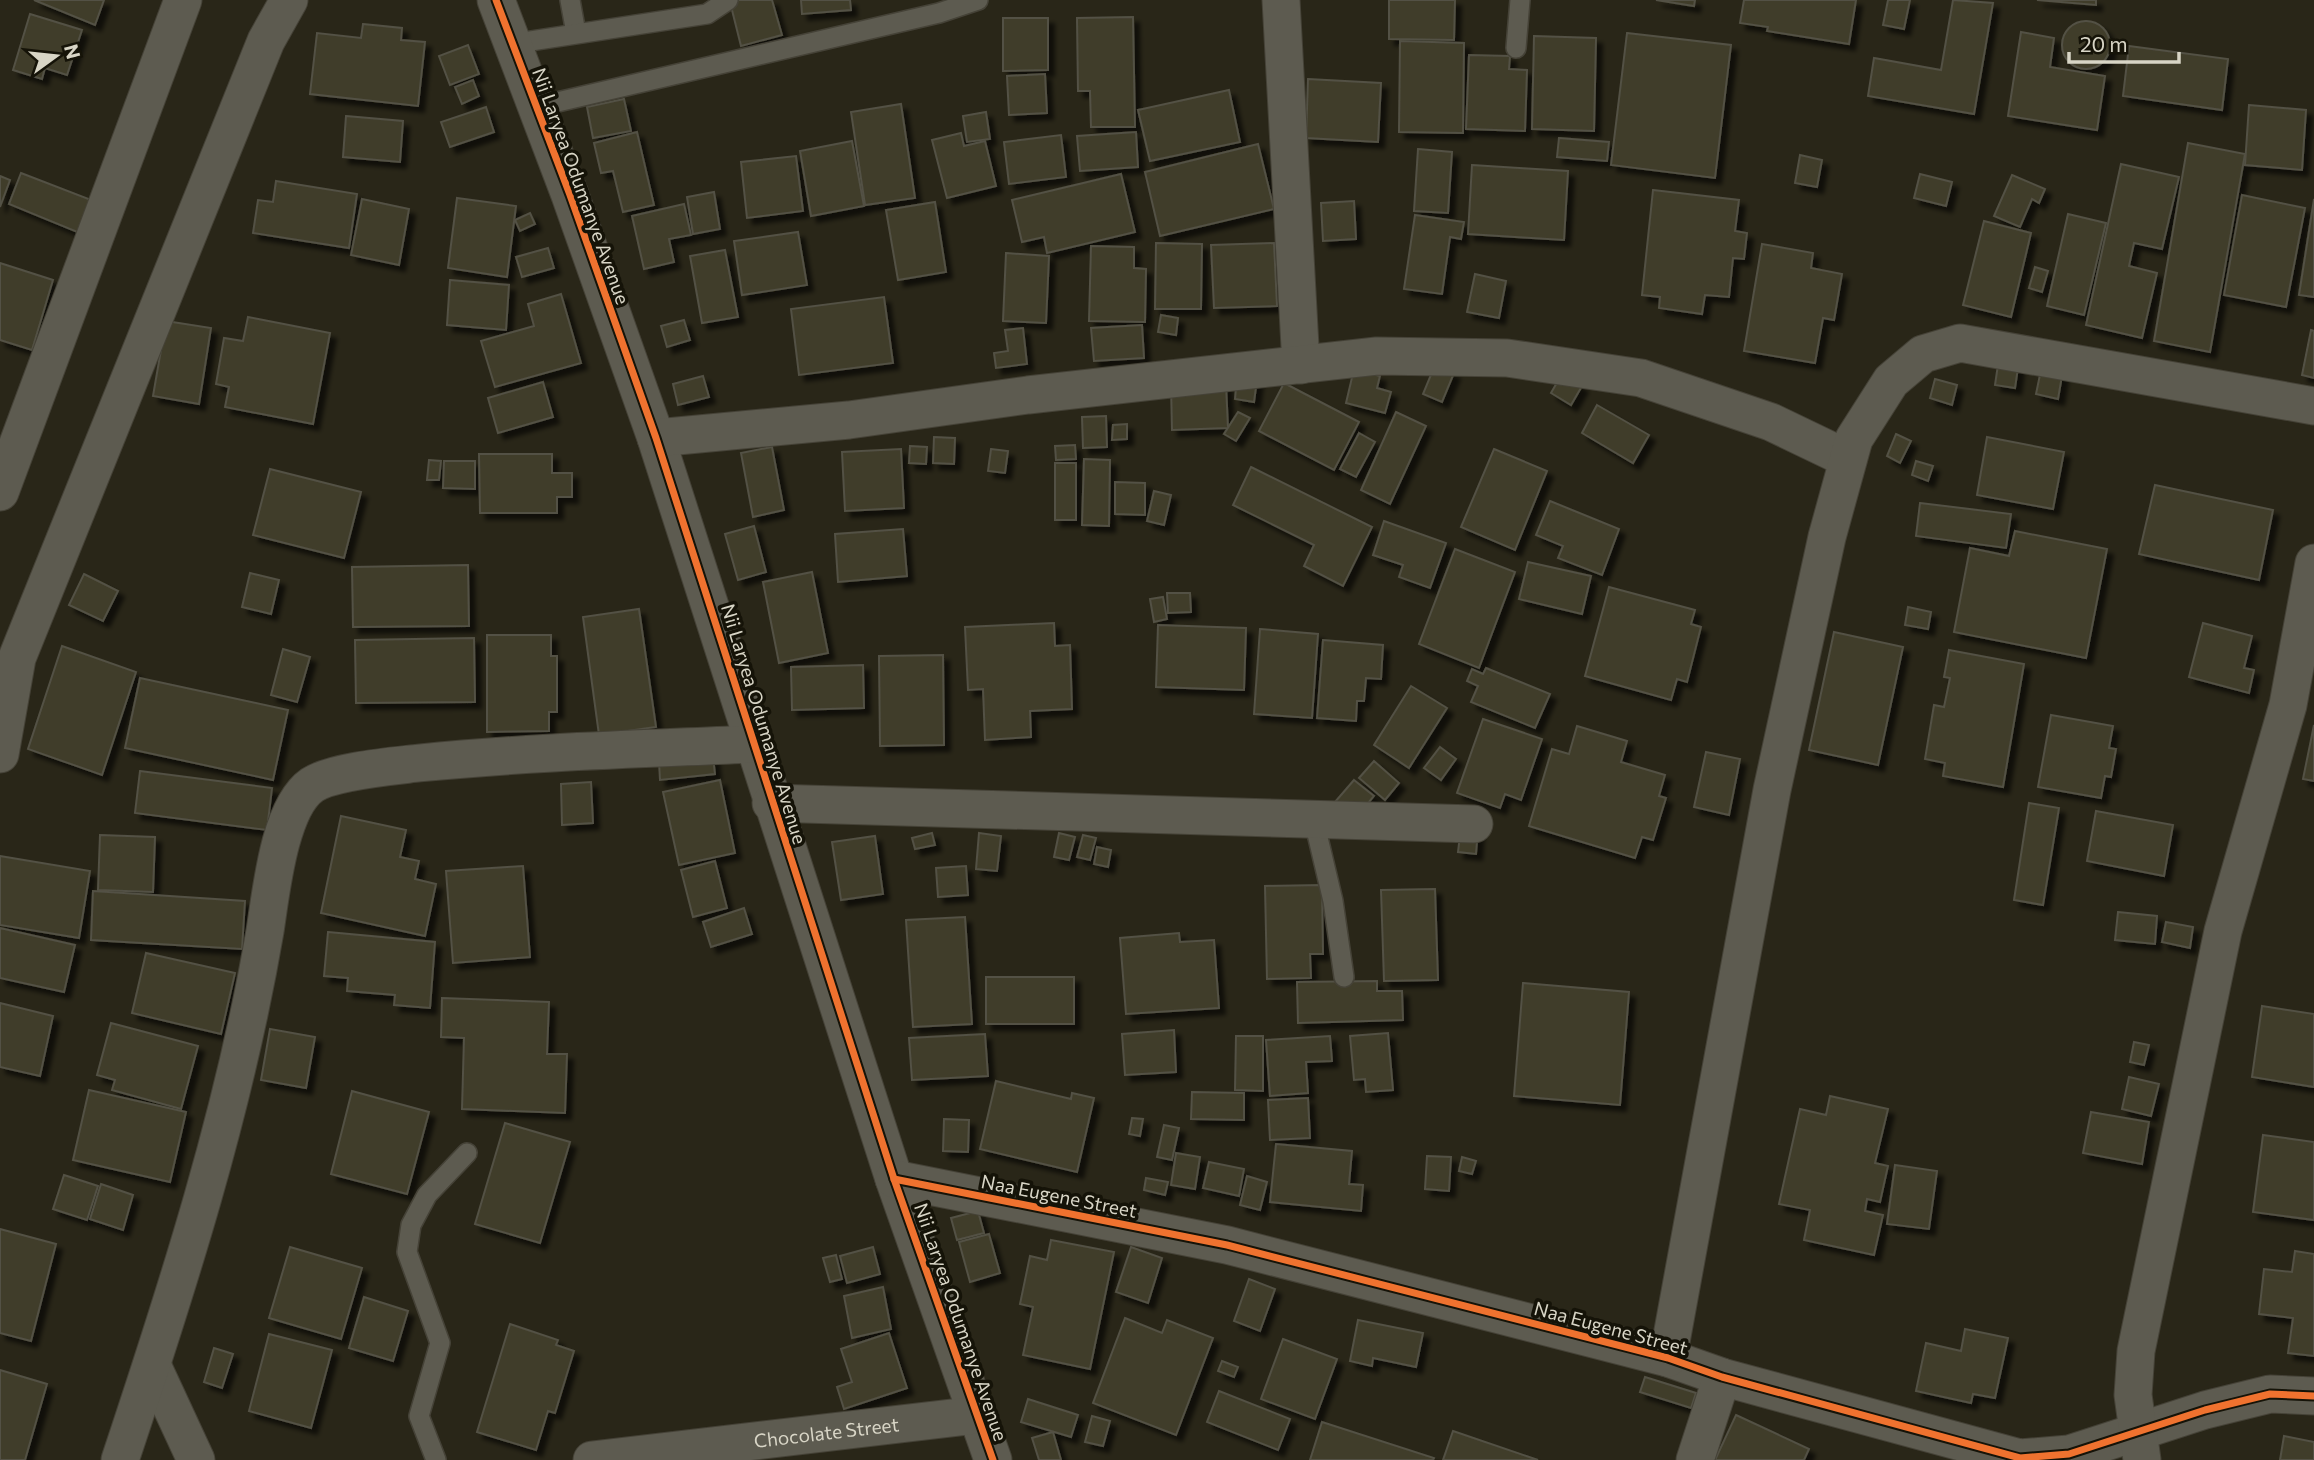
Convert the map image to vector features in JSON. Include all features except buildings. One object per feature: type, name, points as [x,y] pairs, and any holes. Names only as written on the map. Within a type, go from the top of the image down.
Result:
[{"type":"street","points":[[0,492],[183,0]]},
{"type":"street","points":[[0,754],[17,658],[266,41],[289,0]]},
{"type":"street","name":"Nii Laryea Odumanye Avenue","points":[[496,0],[656,438],[771,803],[894,1179],[992,1460]]},
{"type":"street","points":[[1281,0],[1301,365]]},
{"type":"street","points":[[1668,1358],[1772,790],[1827,537],[1854,439],[1891,381],[1923,354],[1960,343],[2314,406]]},
{"type":"street","points":[[656,438],[849,420],[1028,395],[1377,356],[1507,358],[1641,378],[1771,422],[1848,459]]},
{"type":"street","points":[[2140,1446],[2133,1395],[2138,1337],[2223,931],[2288,705],[2314,563]]},
{"type":"street","points":[[120,1460],[216,1159],[257,976],[277,860],[293,808],[312,785],[366,768],[463,759],[754,744]]},
{"type":"street","points":[[771,803],[1474,824]]},
{"type":"street","name":"Naa Eugene Street","points":[[894,1179],[1227,1245],[1668,1358],[1722,1377],[2020,1458],[2140,1446],[2205,1410],[2270,1394],[2314,1396]]},
{"type":"street","points":[[152,1365],[197,1460]]},
{"type":"street","points":[[1695,1460],[1722,1377]]},
{"type":"street","name":"Chocolate Street","points":[[592,1460],[976,1415]]},
{"type":"lane","points":[[570,0],[576,33]]},
{"type":"lane","points":[[511,44],[707,13],[728,0]]},
{"type":"lane","points":[[536,107],[939,13],[978,0]]},
{"type":"lane","points":[[1516,48],[1520,0]]},
{"type":"lane","points":[[1314,821],[1333,901],[1344,977]]},
{"type":"lane","points":[[436,1460],[419,1416],[440,1343],[407,1252],[411,1224],[427,1195],[467,1153]]},
{"type":"cycle path","points":[[496,0],[570,195],[656,438],[894,1179],[993,1460]]},
{"type":"cycle path","points":[[894,1179],[1227,1245],[1668,1358],[1722,1377],[2020,1458],[2069,1454],[2205,1410],[2270,1394],[2314,1396]]}]
